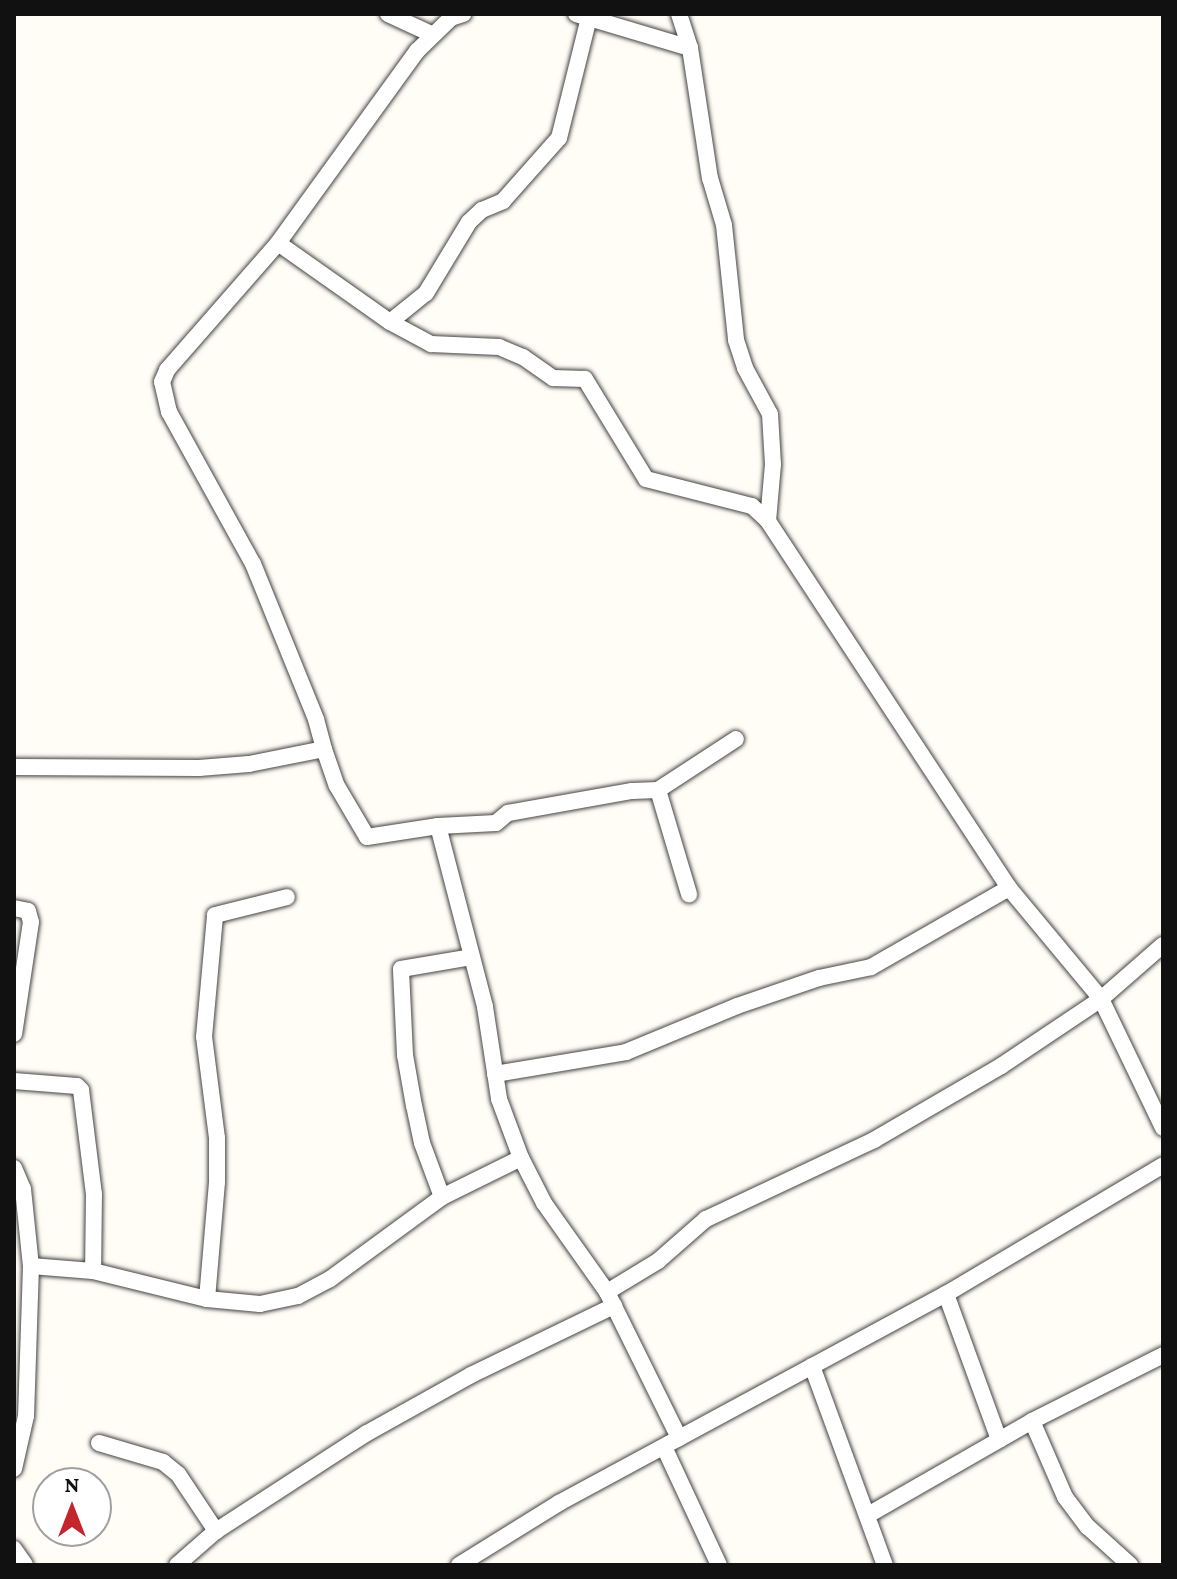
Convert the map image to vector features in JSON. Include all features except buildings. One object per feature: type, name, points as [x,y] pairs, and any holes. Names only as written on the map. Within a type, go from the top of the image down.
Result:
[{"type":"street","points":[[388,14],[431,34]]},
{"type":"street","points":[[463,14],[451,18],[431,34],[278,243],[167,370],[162,382],[169,412],[253,564],[316,719],[342,796],[367,837],[438,826],[496,823],[508,813],[658,790],[736,739]]},
{"type":"street","points":[[679,14],[690,48],[710,178],[724,225],[736,340],[745,368],[770,414],[773,464],[768,521]]},
{"type":"street","points":[[390,322],[426,293],[469,222],[482,210],[503,201],[559,138],[587,15],[690,48]]},
{"type":"street","points":[[278,243],[390,322],[431,344],[499,347],[523,357],[553,378],[585,379],[646,479],[752,506],[768,521],[1009,888],[1101,999],[1163,1128]]},
{"type":"street","points":[[14,767],[199,768],[249,764],[324,749]]},
{"type":"street","points":[[658,790],[689,894]]},
{"type":"street","points":[[438,826],[485,1007],[499,1099],[521,1158],[551,1214],[610,1299],[679,1438]]},
{"type":"street","points":[[495,1074],[626,1052],[737,1006],[819,978],[871,967],[1009,888]]},
{"type":"street","points":[[207,1299],[217,1138],[204,1037],[215,915],[287,897]]},
{"type":"street","points":[[14,908],[28,911],[31,922],[14,1034]]},
{"type":"street","points":[[177,1565],[216,1531],[393,1419],[610,1299],[706,1219],[874,1140],[1001,1066],[1101,999],[1163,945]]},
{"type":"street","points":[[442,1197],[422,1143],[414,1106],[405,1055],[401,969],[471,957]]},
{"type":"street","points":[[14,1081],[77,1086],[81,1090],[94,1194],[93,1271]]},
{"type":"street","points":[[31,1266],[93,1271],[207,1299],[260,1304],[298,1296],[330,1279],[442,1197],[521,1158]]},
{"type":"street","points":[[459,1565],[559,1503],[946,1294],[1163,1165]]},
{"type":"street","points":[[14,1168],[23,1189],[31,1266],[26,1416],[14,1469]]},
{"type":"street","points":[[946,1294],[999,1440]]},
{"type":"street","points":[[868,1515],[1032,1421],[1163,1355]]},
{"type":"street","points":[[812,1366],[885,1565]]},
{"type":"street","points":[[1032,1421],[1065,1497],[1088,1527],[1130,1565]]},
{"type":"street","points":[[99,1443],[163,1462],[178,1474],[216,1531]]},
{"type":"street","points":[[664,1447],[719,1565]]},
{"type":"street","points":[[14,1549],[25,1565]]}]
